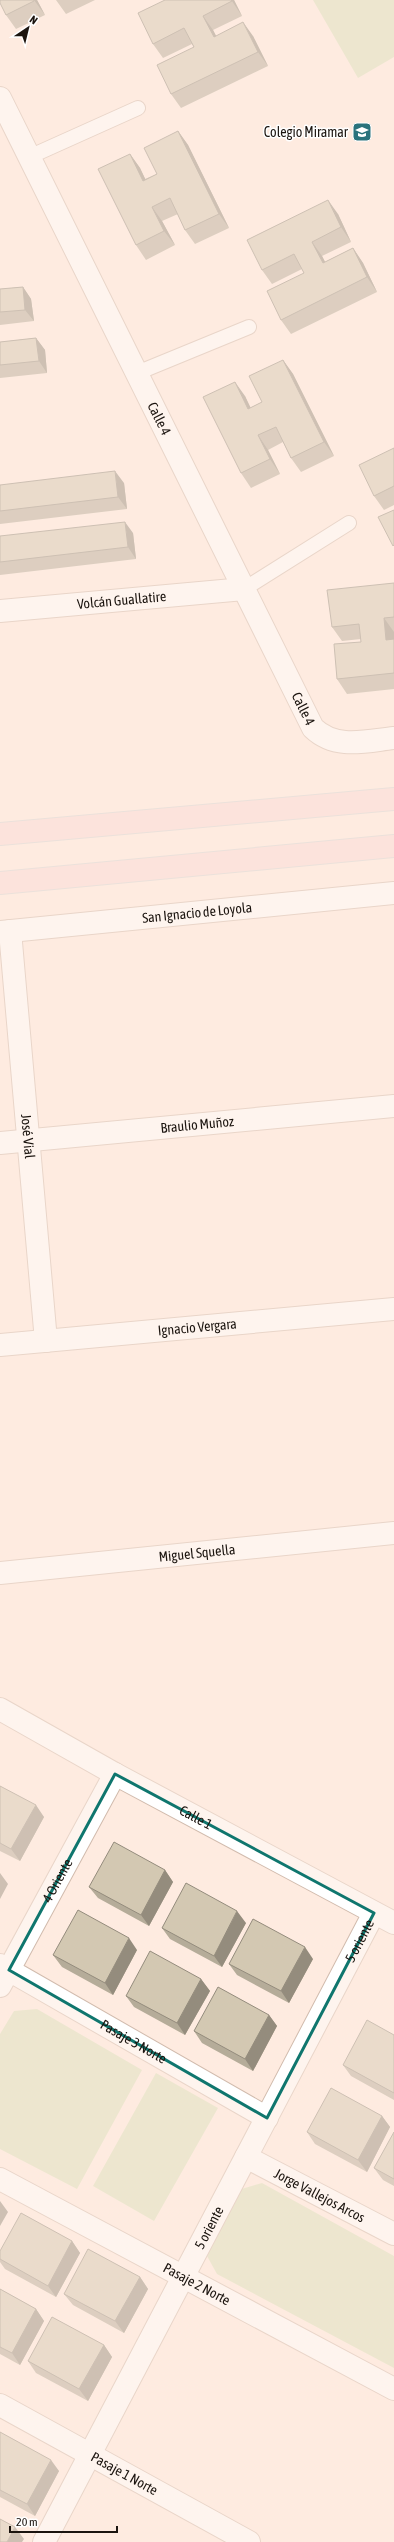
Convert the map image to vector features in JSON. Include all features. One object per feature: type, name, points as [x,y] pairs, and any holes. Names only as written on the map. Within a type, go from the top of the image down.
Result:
[{"type":"main road","points":[[0,834],[394,799]]},
{"type":"main road","points":[[0,883],[394,846]]},
{"type":"street","name":"Calle 4","points":[[0,98],[307,718],[322,737],[336,742],[352,743],[394,738]]},
{"type":"street","name":"Volcán Guallatire","points":[[0,610],[244,589]]},
{"type":"street","name":"San Ignacio de Loyola","points":[[5,932],[394,893]]},
{"type":"street","name":"José Vial","points":[[5,932],[28,1141],[46,1341]]},
{"type":"street","name":"Braulio Muñoz","points":[[0,1144],[394,1106]]},
{"type":"street","name":"Ignacio Vergara","points":[[0,1345],[394,1309]]},
{"type":"street","name":"Miguel Squella","points":[[0,1573],[394,1533]]},
{"type":"street","name":"Calle 1","points":[[0,1709],[115,1774],[394,1923]]},
{"type":"street","name":"4 Oriente","points":[[3,1974],[115,1774]]},
{"type":"street","name":"5 oriente","points":[[44,2542],[374,1913]]},
{"type":"street","name":"Pasaje 3 Norte","points":[[3,1974],[267,2118]]},
{"type":"street","name":"Jorge Vallejos Arcos","points":[[246,2157],[394,2234]]},
{"type":"street","name":"Pasaje 2 Norte","points":[[0,2179],[394,2390]]},
{"type":"street","name":"Pasaje 1 Norte","points":[[0,2405],[250,2542]]},
{"type":"lane","points":[[29,157],[138,108]]},
{"type":"lane","points":[[136,372],[249,327]]},
{"type":"lane","points":[[244,589],[349,523]]},
{"type":"highlighted area","points":[[115,1774],[374,1913],[267,2118],[9,1970]]},
{"type":"green space","points":[[313,0],[394,0],[394,57],[358,78]]},
{"type":"green space","points":[[37,2009],[142,2070],[77,2189],[0,2149],[0,2034],[14,2011]]},
{"type":"green space","points":[[156,2073],[218,2108],[154,2221],[93,2186]]},
{"type":"green space","points":[[262,2183],[394,2256],[394,2368],[217,2274],[207,2256],[238,2190]]},
{"type":"building","points":[[0,0],[34,0],[34,1],[6,15]]},
{"type":"building","points":[[165,0],[231,0],[232,1],[203,16],[214,37],[243,22],[258,52],[171,94],[157,65],[194,47],[184,28],[153,44],[138,13]]},
{"type":"building","points":[[178,131],[219,214],[185,230],[170,198],[152,207],[164,231],[136,245],[98,169],[130,154],[143,181],[157,174],[144,148]]},
{"type":"building","points":[[328,200],[341,227],[312,242],[323,263],[353,248],[367,277],[281,320],[267,291],[304,273],[294,254],[262,270],[247,240]]},
{"type":"building","points":[[23,287],[25,310],[0,312],[0,289]]},
{"type":"building","points":[[36,338],[39,361],[0,365],[0,342]]},
{"type":"building","points":[[283,360],[324,442],[291,458],[276,427],[258,435],[270,459],[241,473],[203,397],[235,382],[248,409],[262,402],[249,376]]},
{"type":"building","points":[[394,448],[394,486],[374,496],[359,465]]},
{"type":"building","points":[[115,471],[118,497],[0,511],[0,485]]},
{"type":"building","points":[[394,510],[394,545],[393,546],[378,517]]},
{"type":"building","points":[[125,522],[128,547],[0,562],[0,536]]},
{"type":"building","points":[[394,583],[394,617],[384,618],[386,640],[394,639],[394,673],[337,679],[334,644],[361,642],[359,624],[332,627],[327,590]]},
{"type":"building","points":[[0,1786],[36,1805],[11,1849],[0,1843]]},
{"type":"building","points":[[114,1842],[165,1870],[141,1915],[89,1887]]},
{"type":"building","points":[[186,1883],[237,1911],[214,1956],[162,1928]]},
{"type":"building","points":[[78,1910],[129,1938],[105,1983],[53,1955]]},
{"type":"building","points":[[253,1919],[305,1947],[281,1991],[229,1964]]},
{"type":"building","points":[[150,1951],[201,1979],[177,2023],[126,1996]]},
{"type":"building","points":[[218,1987],[269,2015],[245,2059],[194,2031]]},
{"type":"building","points":[[367,2020],[394,2035],[394,2093],[343,2065]]},
{"type":"building","points":[[331,2088],[382,2116],[358,2160],[307,2132]]},
{"type":"building","points":[[394,2132],[394,2179],[374,2168]]},
{"type":"building","points":[[21,2213],[72,2241],[48,2286],[0,2259],[0,2251]]},
{"type":"building","points":[[88,2249],[140,2277],[115,2321],[64,2294]]},
{"type":"building","points":[[0,2289],[36,2309],[12,2353],[0,2347]]},
{"type":"building","points":[[52,2317],[104,2345],[79,2389],[28,2361]]},
{"type":"building","points":[[0,2432],[51,2460],[27,2504],[0,2490]]},
{"type":"building","points":[[0,2519],[15,2527],[7,2542],[0,2542]]},
{"type":"place","name":"Colegio Miramar","points":[[362,132]]}]
